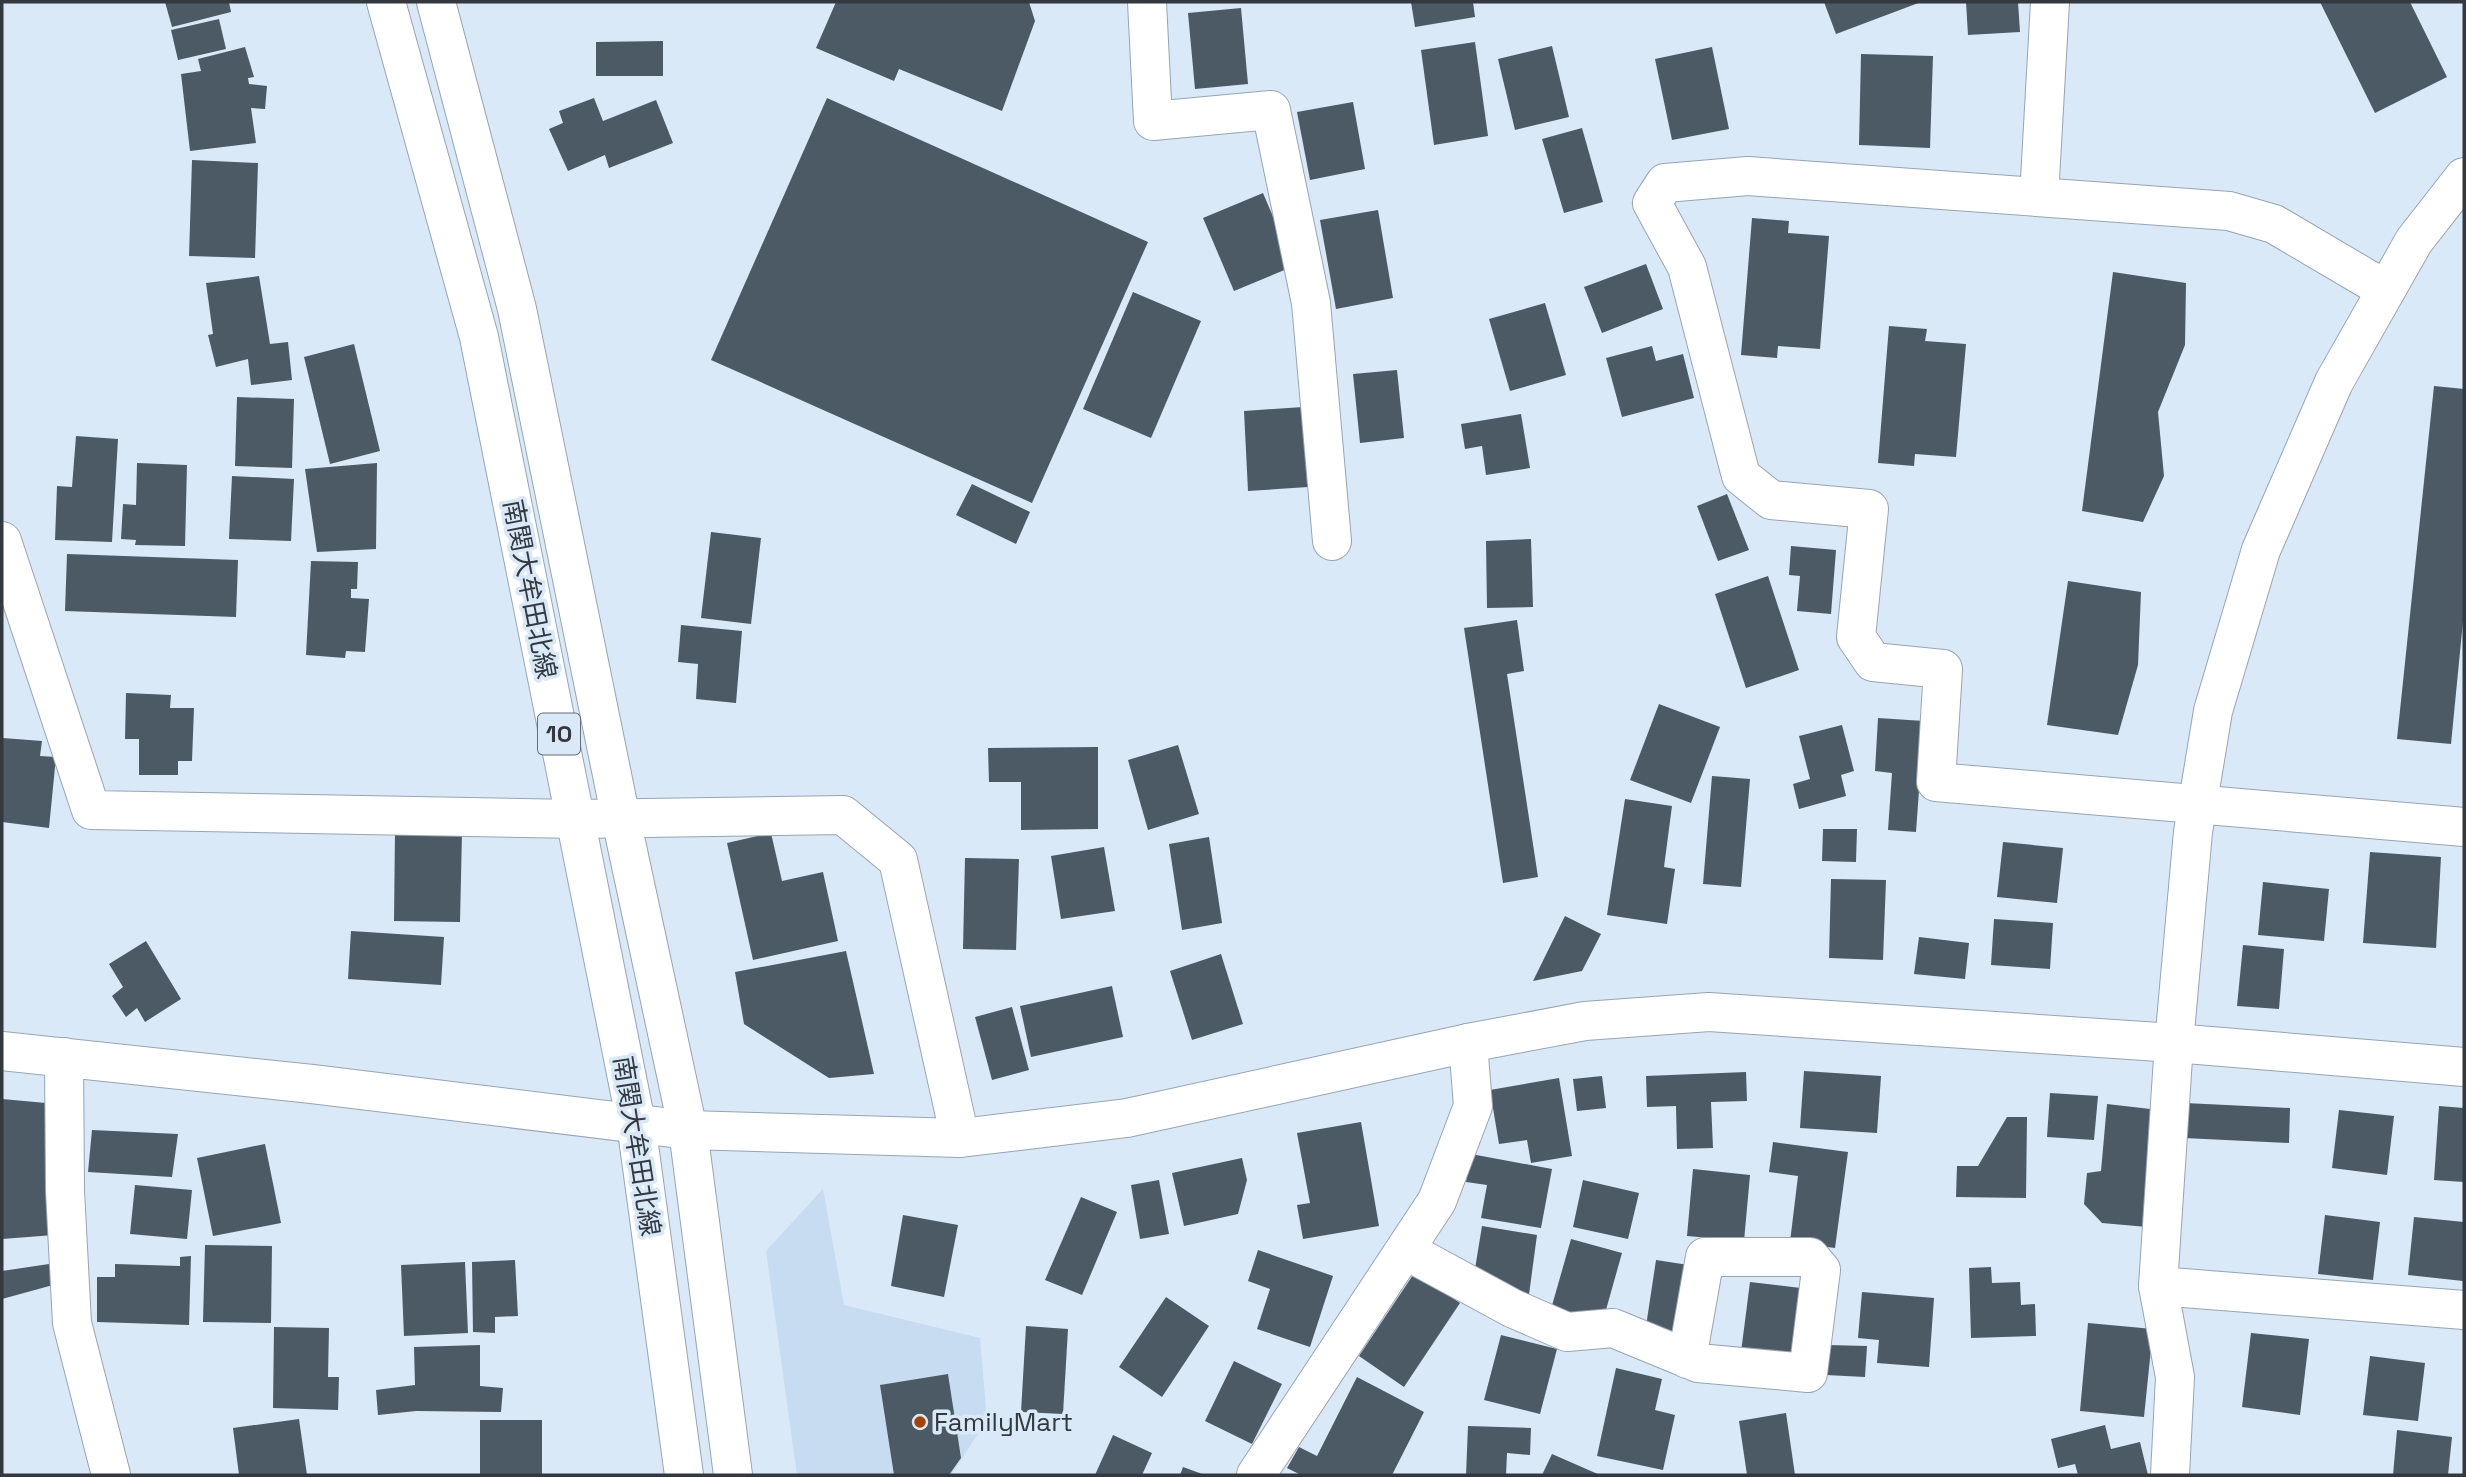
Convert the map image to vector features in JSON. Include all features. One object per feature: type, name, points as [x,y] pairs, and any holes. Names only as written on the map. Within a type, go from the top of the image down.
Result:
[{"type":"street","name":"南関大牟田北線","points":[[386,2],[479,337],[636,1123],[684,1475]]},
{"type":"street","name":"南関大牟田北線","points":[[436,2],[517,309],[621,819],[688,1130],[733,1475]]},
{"type":"street","points":[[1147,2],[1153,121],[1271,110],[1311,303],[1332,541]]},
{"type":"street","points":[[2039,197],[2050,2]]},
{"type":"street","points":[[2386,290],[2274,224],[2230,211],[1748,176],[1665,183],[1652,203],[1687,267],[1741,476],[1771,500],[1869,509],[1856,638],[1873,662],[1943,669],[1936,782],[2464,827]]},
{"type":"street","points":[[2170,1475],[2175,1377],[2158,1286],[2174,1043],[2198,805],[2213,711],[2261,550],[2334,382],[2414,242],[2464,177]]},
{"type":"street","points":[[2,541],[91,810],[576,820],[843,815],[898,860],[960,1138]]},
{"type":"street","points":[[2,1051],[688,1130],[960,1138],[1127,1118],[1468,1043],[1586,1021],[1709,1012],[1807,1016],[2464,1067]]},
{"type":"street","points":[[1260,1473],[1437,1201],[1473,1106],[1468,1043]]},
{"type":"street","points":[[64,1057],[65,1191],[72,1323],[111,1475]]},
{"type":"street","points":[[1405,1250],[1512,1308],[1567,1332],[1613,1328],[1687,1359]]},
{"type":"street","points":[[2158,1286],[2464,1310]]},
{"type":"shaded area","points":[[823,1189],[844,1305],[980,1338],[987,1420],[951,1475],[797,1475],[766,1251]]},
{"type":"building","points":[[165,2],[229,2],[231,12],[172,27]]},
{"type":"building","points":[[836,2],[1029,2],[1035,21],[1002,111],[899,69],[894,81],[816,48]]},
{"type":"building","points":[[1411,2],[1473,2],[1475,17],[1415,27]]},
{"type":"building","points":[[1824,2],[1921,2],[1836,34]]},
{"type":"building","points":[[1966,2],[2018,2],[2020,32],[1968,35]]},
{"type":"building","points":[[2320,2],[2410,2],[2447,77],[2375,113]]},
{"type":"building","points":[[1241,8],[1248,84],[1195,89],[1188,13]]},
{"type":"building","points":[[219,19],[226,49],[178,60],[171,30]]},
{"type":"building","points":[[663,41],[663,76],[596,76],[596,42]]},
{"type":"building","points":[[1475,42],[1488,136],[1434,145],[1421,50]]},
{"type":"building","points":[[1552,46],[1569,117],[1515,130],[1498,59]]},
{"type":"building","points":[[245,47],[254,77],[248,78],[249,84],[267,86],[265,109],[251,108],[256,143],[190,151],[181,74],[201,71],[198,59]]},
{"type":"building","points":[[1712,47],[1729,129],[1672,140],[1655,59]]},
{"type":"building","points":[[1861,54],[1933,56],[1930,148],[1859,145]]},
{"type":"building","points":[[594,98],[603,121],[656,100],[673,143],[609,168],[605,155],[568,171],[549,129],[563,123],[559,111]]},
{"type":"building","points":[[827,98],[1148,242],[1032,503],[711,360]]},
{"type":"building","points":[[1353,102],[1365,169],[1310,180],[1297,112]]},
{"type":"building","points":[[1582,128],[1603,202],[1564,213],[1542,139]]},
{"type":"building","points":[[192,160],[258,163],[255,258],[189,256]]},
{"type":"building","points":[[1263,193],[1294,266],[1234,291],[1203,218]]},
{"type":"building","points":[[1378,210],[1393,298],[1336,309],[1320,220]]},
{"type":"building","points":[[1752,218],[1789,221],[1788,233],[1829,236],[1820,349],[1778,346],[1777,358],[1741,355]]},
{"type":"building","points":[[1646,264],[1663,309],[1602,333],[1584,287]]},
{"type":"building","points":[[2113,272],[2186,283],[2185,345],[2158,412],[2164,476],[2143,522],[2082,511]]},
{"type":"building","points":[[259,276],[270,344],[288,342],[292,380],[251,385],[248,359],[216,367],[208,335],[213,334],[206,283]]},
{"type":"building","points":[[1133,292],[1201,321],[1151,438],[1083,409]]},
{"type":"building","points":[[1545,303],[1566,375],[1510,391],[1489,319]]},
{"type":"building","points":[[1889,326],[1927,329],[1925,341],[1966,344],[1956,457],[1915,454],[1914,466],[1878,463]]},
{"type":"building","points":[[354,344],[380,451],[330,464],[304,357]]},
{"type":"building","points":[[1652,346],[1656,361],[1683,354],[1694,398],[1622,417],[1606,358]]},
{"type":"building","points":[[1397,370],[1404,438],[1360,443],[1353,374]]},
{"type":"building","points":[[2434,386],[2464,389],[2464,611],[2451,744],[2397,739]]},
{"type":"building","points":[[237,397],[294,399],[292,468],[235,466]]},
{"type":"building","points":[[1303,407],[1308,487],[1248,491],[1244,411]]},
{"type":"building","points":[[1521,414],[1530,468],[1486,475],[1482,446],[1465,449],[1461,424]]},
{"type":"building","points":[[76,436],[118,439],[112,542],[55,540],[57,486],[72,487]]},
{"type":"building","points":[[137,463],[187,465],[185,546],[135,545],[136,540],[121,539],[123,504],[136,505]]},
{"type":"building","points":[[377,463],[376,549],[317,552],[305,469]]},
{"type":"building","points":[[232,476],[294,479],[291,541],[229,539]]},
{"type":"building","points":[[972,484],[1030,512],[1016,544],[956,515]]},
{"type":"building","points":[[1727,494],[1749,550],[1718,561],[1697,506]]},
{"type":"building","points":[[711,532],[761,538],[751,624],[701,618]]},
{"type":"building","points":[[1531,539],[1533,607],[1487,608],[1486,541]]},
{"type":"building","points":[[1791,546],[1836,550],[1831,614],[1797,611],[1800,576],[1789,575]]},
{"type":"building","points":[[67,554],[238,560],[236,617],[65,611]]},
{"type":"building","points":[[311,561],[358,562],[357,589],[351,589],[351,598],[369,599],[365,652],[346,651],[345,658],[306,655]]},
{"type":"building","points":[[1768,576],[1799,670],[1746,688],[1715,594]]},
{"type":"building","points":[[2068,581],[2141,592],[2138,665],[2118,735],[2047,725]]},
{"type":"building","points":[[1517,620],[1524,671],[1507,674],[1538,877],[1503,883],[1464,628]]},
{"type":"building","points":[[681,625],[742,631],[736,703],[696,699],[698,664],[678,662]]},
{"type":"building","points":[[126,693],[171,695],[170,708],[194,708],[192,761],[178,761],[178,775],[139,775],[139,739],[125,739]]},
{"type":"building","points":[[1659,704],[1720,727],[1691,803],[1630,780]]},
{"type":"building","points":[[1878,718],[1924,721],[1916,832],[1888,830],[1892,773],[1875,771]]},
{"type":"building","points":[[1842,725],[1854,771],[1841,775],[1846,796],[1799,809],[1793,784],[1810,779],[1799,736]]},
{"type":"building","points":[[3,738],[42,741],[40,756],[56,757],[49,828],[2,822]]},
{"type":"building","points":[[1178,745],[1199,814],[1148,830],[1128,760]]},
{"type":"building","points":[[1098,747],[1098,829],[1021,830],[1021,782],[989,782],[988,748]]},
{"type":"building","points":[[1712,776],[1750,779],[1741,887],[1703,884]]},
{"type":"building","points":[[1625,799],[1672,806],[1664,867],[1675,869],[1667,924],[1607,915]]},
{"type":"building","points":[[1823,829],[1857,829],[1856,862],[1822,861]]},
{"type":"building","points":[[395,831],[462,832],[460,922],[394,921]]},
{"type":"building","points":[[771,833],[782,881],[823,872],[838,941],[753,960],[727,843]]},
{"type":"building","points":[[1209,837],[1222,923],[1182,930],[1169,844]]},
{"type":"building","points":[[2003,842],[2063,848],[2057,903],[1997,897]]},
{"type":"building","points":[[1104,847],[1115,911],[1061,919],[1051,856]]},
{"type":"building","points":[[2370,852],[2441,857],[2436,948],[2363,943]]},
{"type":"building","points":[[965,858],[1019,859],[1016,950],[963,949]]},
{"type":"building","points":[[1831,879],[1886,880],[1883,960],[1829,958]]},
{"type":"building","points":[[2263,882],[2329,889],[2324,941],[2258,935]]},
{"type":"building","points":[[1565,916],[1601,934],[1582,971],[1533,981]]},
{"type":"building","points":[[1994,919],[2053,923],[2050,969],[1991,965]]},
{"type":"building","points":[[351,931],[444,937],[441,985],[348,979]]},
{"type":"building","points":[[1919,937],[1969,943],[1965,979],[1914,974]]},
{"type":"building","points":[[146,941],[181,999],[145,1022],[137,1008],[126,1017],[112,996],[123,987],[109,964]]},
{"type":"building","points":[[2243,945],[2284,949],[2279,1009],[2237,1006]]},
{"type":"building","points":[[846,951],[874,1074],[829,1078],[744,1024],[735,972]]},
{"type":"building","points":[[1221,954],[1243,1024],[1192,1040],[1170,971]]},
{"type":"building","points":[[1112,986],[1123,1037],[1031,1057],[1020,1006]]},
{"type":"building","points":[[1012,1007],[1029,1070],[992,1080],[975,1017]]},
{"type":"building","points":[[1804,1071],[1881,1076],[1877,1133],[1800,1128]]},
{"type":"building","points":[[1746,1072],[1747,1101],[1711,1102],[1713,1148],[1677,1149],[1676,1106],[1647,1107],[1646,1076]]},
{"type":"building","points":[[1602,1076],[1606,1108],[1577,1111],[1573,1079]]},
{"type":"building","points":[[1559,1078],[1572,1156],[1531,1163],[1527,1140],[1499,1144],[1490,1090]]},
{"type":"building","points":[[2050,1093],[2098,1096],[2094,1140],[2047,1137]]},
{"type":"building","points":[[2,1099],[57,1104],[54,1235],[2,1239]]},
{"type":"building","points":[[2185,1103],[2290,1108],[2289,1143],[2184,1138]]},
{"type":"building","points":[[2107,1104],[2159,1110],[2147,1227],[2102,1223],[2084,1204],[2087,1173],[2101,1171]]},
{"type":"building","points":[[2439,1106],[2464,1108],[2464,1182],[2434,1180]]},
{"type":"building","points":[[2339,1110],[2394,1116],[2387,1175],[2332,1168]]},
{"type":"building","points":[[2007,1117],[2027,1117],[2026,1198],[1956,1197],[1957,1166],[1978,1166]]},
{"type":"building","points":[[1361,1122],[1379,1226],[1303,1239],[1297,1205],[1310,1203],[1297,1133]]},
{"type":"building","points":[[92,1130],[178,1134],[172,1177],[88,1172]]},
{"type":"building","points":[[1773,1142],[1848,1152],[1835,1248],[1790,1242],[1798,1176],[1769,1172]]},
{"type":"building","points":[[265,1144],[281,1223],[213,1236],[197,1158]]},
{"type":"building","points":[[1471,1154],[1552,1169],[1541,1228],[1481,1218],[1487,1185],[1466,1182]]},
{"type":"building","points":[[1242,1158],[1247,1180],[1238,1214],[1184,1226],[1172,1173]]},
{"type":"building","points":[[1693,1169],[1750,1175],[1744,1241],[1687,1236]]},
{"type":"building","points":[[1159,1180],[1169,1234],[1140,1239],[1131,1185]]},
{"type":"building","points":[[1583,1180],[1639,1193],[1628,1239],[1573,1227]]},
{"type":"building","points":[[135,1185],[192,1190],[187,1239],[130,1234]]},
{"type":"building","points":[[1081,1197],[1117,1212],[1082,1295],[1045,1280]]},
{"type":"building","points":[[903,1215],[958,1225],[944,1297],[891,1286]]},
{"type":"building","points":[[2325,1215],[2380,1222],[2373,1280],[2318,1274]]},
{"type":"building","points":[[2414,1217],[2464,1222],[2463,1281],[2408,1275]]},
{"type":"building","points":[[1482,1226],[1537,1235],[1528,1302],[1474,1275]]},
{"type":"building","points":[[1571,1239],[1622,1253],[1602,1324],[1551,1309]]},
{"type":"building","points":[[205,1245],[272,1246],[271,1323],[203,1322]]},
{"type":"building","points":[[1258,1250],[1333,1276],[1310,1347],[1257,1329],[1270,1289],[1248,1281]]},
{"type":"building","points":[[191,1256],[189,1325],[97,1322],[97,1277],[115,1277],[115,1264],[180,1266],[180,1257]]},
{"type":"building","points":[[515,1260],[518,1316],[495,1317],[495,1333],[473,1332],[472,1262]]},
{"type":"building","points":[[1656,1260],[1695,1266],[1685,1339],[1645,1333]]},
{"type":"building","points":[[465,1262],[468,1333],[404,1336],[401,1265]]},
{"type":"building","points":[[49,1264],[53,1285],[2,1299],[2,1271]]},
{"type":"building","points":[[1991,1267],[1992,1283],[2020,1282],[2021,1305],[2035,1304],[2036,1336],[1971,1338],[1969,1268]]},
{"type":"building","points":[[1415,1272],[1460,1303],[1404,1387],[1359,1356]]},
{"type":"building","points":[[1750,1282],[1809,1289],[1800,1367],[1740,1360]]},
{"type":"building","points":[[1862,1292],[1934,1298],[1929,1367],[1877,1363],[1879,1340],[1858,1338]]},
{"type":"building","points":[[1166,1297],[1209,1326],[1162,1397],[1119,1367]]},
{"type":"building","points":[[2088,1323],[2153,1329],[2144,1417],[2080,1411]]},
{"type":"building","points":[[1026,1326],[1068,1329],[1063,1414],[1021,1412]]},
{"type":"building","points":[[274,1327],[329,1328],[328,1377],[339,1377],[338,1410],[273,1408]]},
{"type":"building","points":[[2251,1333],[2309,1339],[2300,1415],[2242,1407]]},
{"type":"building","points":[[1501,1335],[1557,1349],[1540,1414],[1484,1400]]},
{"type":"building","points":[[480,1345],[480,1386],[503,1388],[501,1412],[416,1411],[378,1415],[376,1390],[415,1385],[414,1347]]},
{"type":"building","points":[[1827,1345],[1867,1346],[1865,1377],[1826,1375]]},
{"type":"building","points":[[2370,1356],[2425,1363],[2418,1421],[2363,1415]]},
{"type":"building","points":[[1234,1361],[1282,1384],[1252,1444],[1205,1421]]},
{"type":"building","points":[[1616,1368],[1662,1379],[1655,1410],[1675,1415],[1663,1470],[1597,1456]]},
{"type":"building","name":"FamilyMart","points":[[948,1374],[961,1458],[949,1475],[894,1475],[880,1385]]},
{"type":"building","points":[[1357,1377],[1424,1412],[1392,1475],[1301,1475],[1287,1468],[1299,1447],[1317,1456]]},
{"type":"building","points":[[1786,1413],[1795,1475],[1747,1475],[1739,1421]]},
{"type":"building","points":[[299,1419],[307,1475],[239,1475],[233,1428]]},
{"type":"building","points":[[480,1420],[542,1420],[542,1475],[480,1475]]},
{"type":"building","points":[[2105,1425],[2111,1449],[2140,1442],[2148,1475],[2078,1475],[2075,1464],[2058,1468],[2051,1439]]},
{"type":"building","points":[[1468,1426],[1531,1428],[1530,1455],[1507,1453],[1506,1475],[1466,1475]]},
{"type":"building","points":[[2397,1430],[2452,1437],[2448,1475],[2393,1475]]},
{"type":"building","points":[[1113,1435],[1152,1453],[1142,1475],[1095,1475]]},
{"type":"building","points":[[1552,1454],[1600,1475],[1542,1475]]},
{"type":"building","points":[[1183,1467],[1205,1475],[1180,1475]]},
{"type":"place","name":"FamilyMart","points":[[920,1422]]}]
